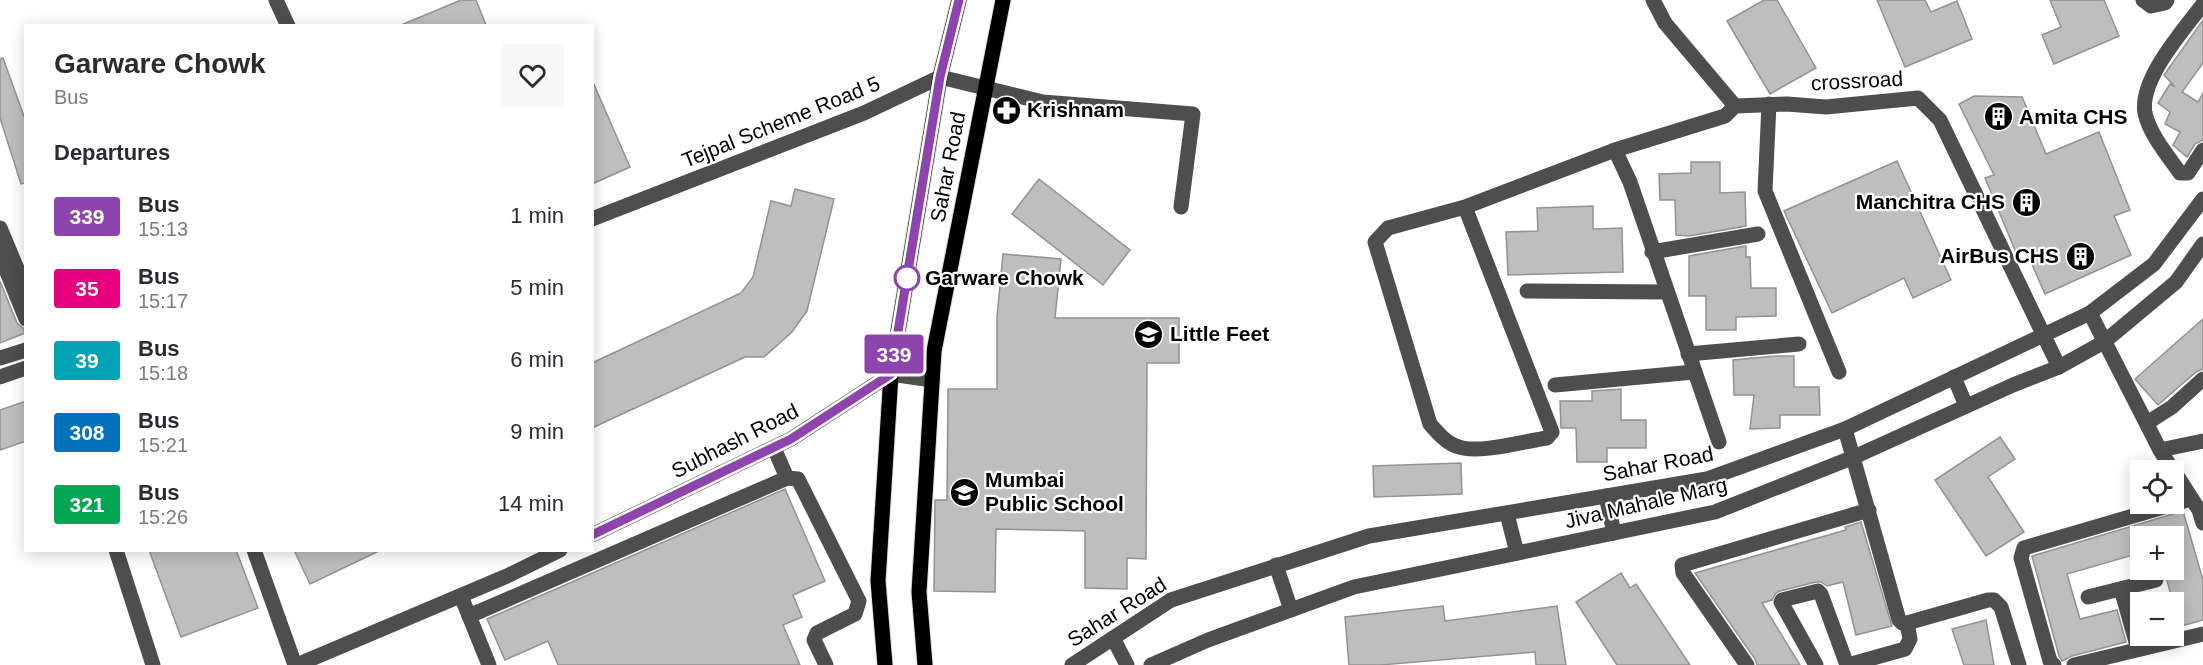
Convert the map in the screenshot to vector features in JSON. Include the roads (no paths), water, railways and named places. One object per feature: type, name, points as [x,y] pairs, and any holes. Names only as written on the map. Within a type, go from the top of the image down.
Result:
[{"type":"main road","name":"Sahar Road","points":[[885,665],[878,581],[891,374],[940,77],[959,0]]},
{"type":"main road","name":"Sahar Road","points":[[925,665],[919,592],[934,351],[1003,0]]},
{"type":"street","points":[[276,0],[287,24]]},
{"type":"street","points":[[1465,207],[1552,432],[1547,438],[1478,449],[1459,448],[1445,440],[1430,424],[1375,242],[1388,228],[1465,207],[1616,150],[1725,116],[1735,106],[1665,23],[1653,0]]},
{"type":"street","points":[[2143,0],[2151,6],[2165,3],[2167,0]]},
{"type":"street","points":[[2203,4],[2157,66],[2145,99],[2145,114],[2160,146],[2180,173],[2188,173],[2203,150]]},
{"type":"street","points":[[940,77],[1043,102],[1193,114],[1181,207]]},
{"type":"street","name":"Tejpal Scheme Road 5","points":[[594,218],[864,113],[940,77]]},
{"type":"street","name":"crossroad","points":[[1735,106],[1787,104],[1826,107],[1918,99],[1940,120],[2059,368]]},
{"type":"street","points":[[1769,104],[1765,191],[1839,372]]},
{"type":"street","points":[[1616,150],[1630,183],[1719,442]]},
{"type":"street","name":"Sahar Road","points":[[1072,665],[1171,600],[1369,536],[1707,479],[1845,429],[2090,313],[2154,264],[2203,199]]},
{"type":"street","points":[[0,228],[24,285]]},
{"type":"street","points":[[1652,252],[1758,234]]},
{"type":"street","name":"Jiva Mahale Marg","points":[[1151,665],[1208,640],[1354,587],[1715,512],[1854,457],[1966,406],[2059,368],[2104,342],[2176,282],[2203,244]]},
{"type":"street","points":[[0,255],[24,315]]},
{"type":"street","points":[[1527,291],[1666,292]]},
{"type":"street","points":[[2090,313],[2166,460]]},
{"type":"street","points":[[1688,354],[1799,344]]},
{"type":"street","points":[[0,358],[24,351]]},
{"type":"street","points":[[0,376],[24,369]]},
{"type":"street","points":[[1555,385],[1694,372]]},
{"type":"street","points":[[891,374],[932,380]]},
{"type":"street","name":"Subhash Road","points":[[594,534],[791,439],[891,374]]},
{"type":"street","points":[[1954,376],[1966,406]]},
{"type":"street","points":[[2147,423],[2172,407],[2203,379]]},
{"type":"street","points":[[1845,429],[1897,615],[1902,623],[1994,600],[2001,607],[2019,665]]},
{"type":"street","points":[[2160,450],[2203,441]]},
{"type":"street","points":[[774,448],[787,478]]},
{"type":"street","points":[[470,616],[787,478],[798,479],[859,601],[855,614],[817,633],[814,640],[826,665]]},
{"type":"street","points":[[2184,488],[2199,510],[2203,523]]},
{"type":"street","points":[[1606,496],[1614,533]]},
{"type":"street","points":[[2054,665],[2050,661],[2021,558],[2024,548],[2191,499]]},
{"type":"street","points":[[1747,665],[1683,573],[1682,565],[1869,510]]},
{"type":"street","points":[[1507,514],[1517,553]]},
{"type":"street","points":[[117,552],[153,665]]},
{"type":"street","points":[[255,552],[296,665],[461,596],[556,552]]},
{"type":"street","points":[[1276,566],[1291,610]]},
{"type":"street","points":[[2088,597],[2156,580]]},
{"type":"street","points":[[2121,589],[2138,649]]},
{"type":"street","points":[[1816,665],[1781,602],[1782,600],[1818,591],[1847,665],[1905,649],[1910,639],[1907,623]]},
{"type":"street","points":[[461,596],[489,665]]},
{"type":"street","points":[[2074,665],[2203,634]]},
{"type":"street","points":[[1113,638],[1127,665]]},
{"type":"place","name":"Krishnam","points":[[1006,110]]},
{"type":"place","name":"Amita CHS","points":[[1998,117]]},
{"type":"place","name":"Manchitra CHS","points":[[2026,202]]},
{"type":"place","name":"AirBus CHS","points":[[2080,256]]},
{"type":"place","name":"Garware Chowk","points":[[907,278]]},
{"type":"place","name":"Little Feet","points":[[1149,334]]},
{"type":"place","name":"Mumbai Public School","points":[[964,492]]}]
